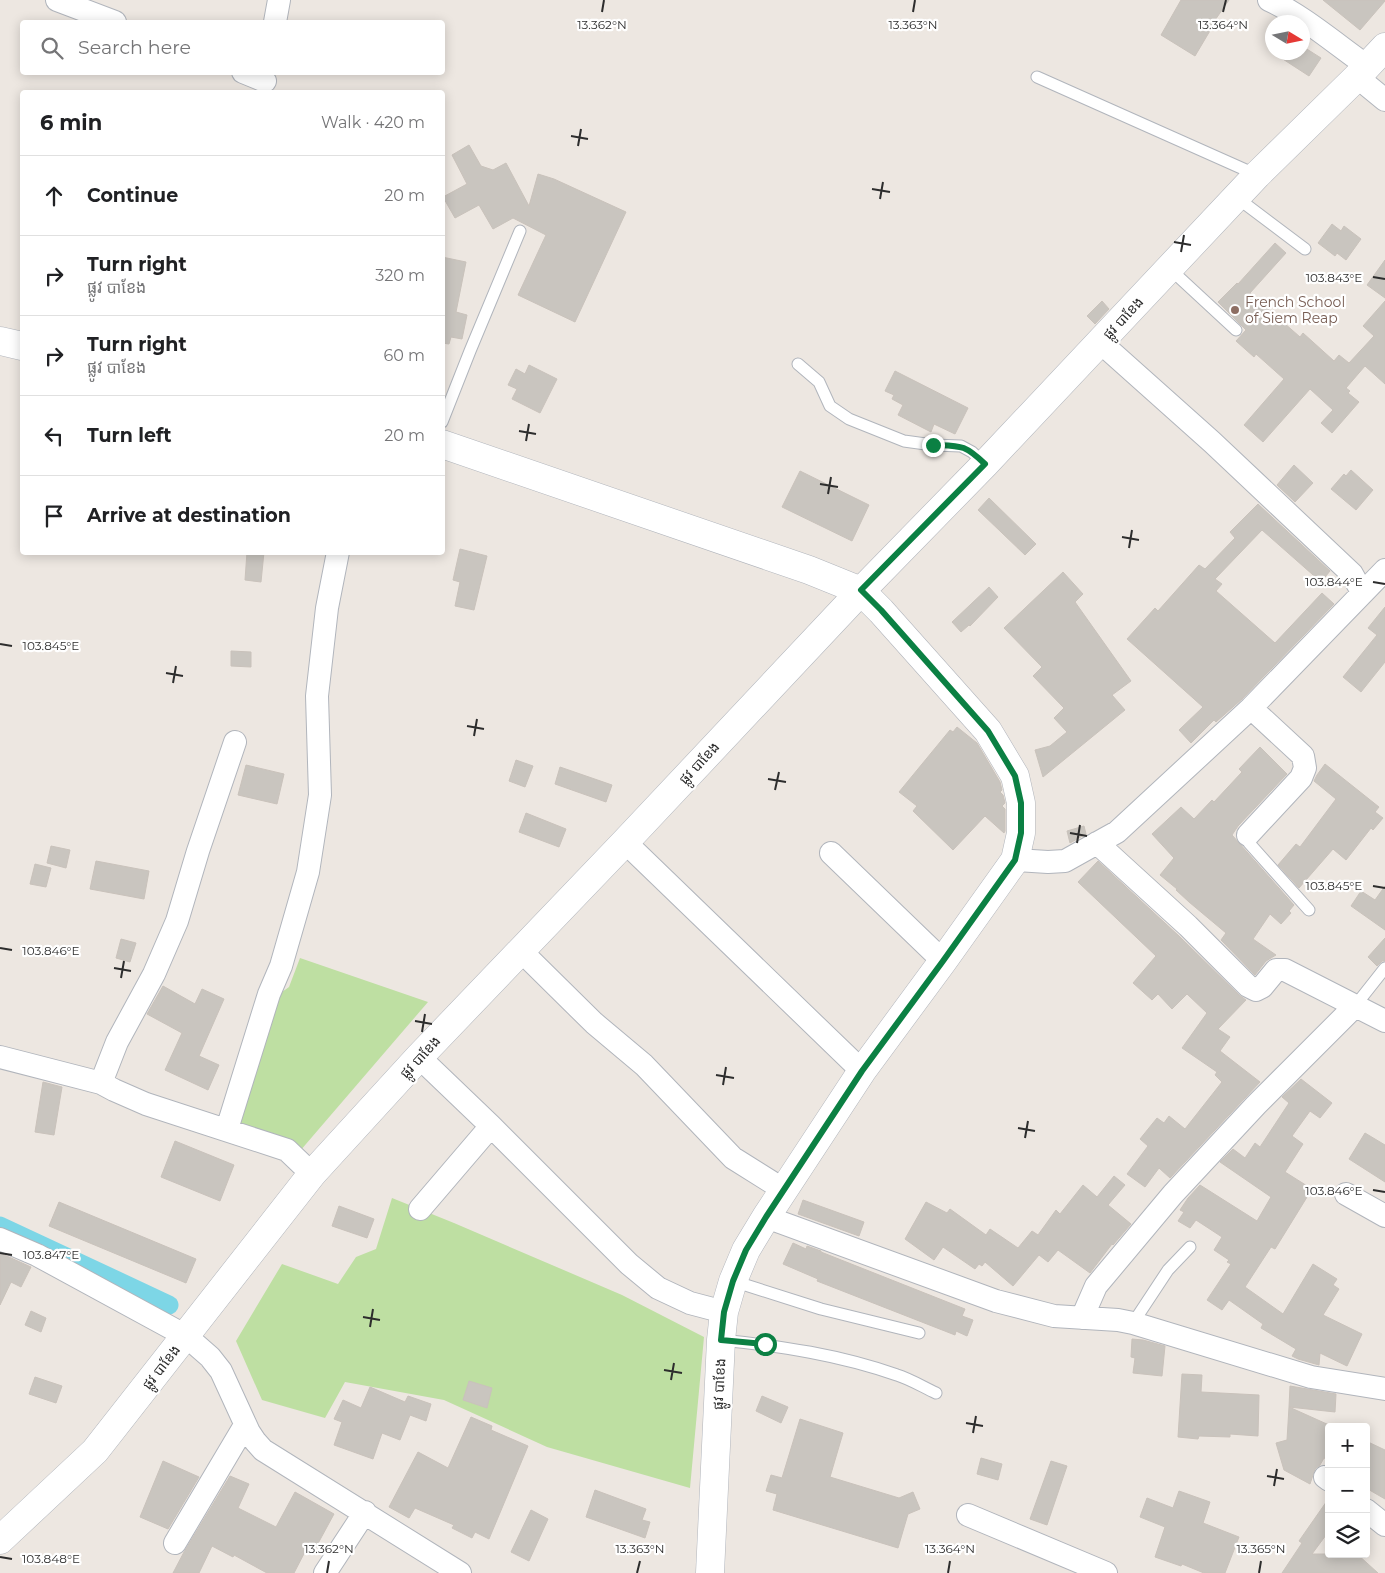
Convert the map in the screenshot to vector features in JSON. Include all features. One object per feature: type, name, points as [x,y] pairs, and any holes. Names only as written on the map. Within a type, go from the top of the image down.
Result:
[{"type":"street","points":[[57,0],[110,20]]},
{"type":"street","points":[[275,20],[279,0]]},
{"type":"street","points":[[1269,0],[1370,63],[1385,100]]},
{"type":"street","name":"ផ្លូវ បាខែង","points":[[0,1540],[95,1451],[312,1174],[420,1057],[861,590],[985,464],[1257,175],[1370,63]]},
{"type":"street","points":[[250,75],[265,82]]},
{"type":"street","points":[[0,341],[20,346]]},
{"type":"street","points":[[1100,342],[1212,442],[1352,574],[1362,592]]},
{"type":"street","points":[[445,445],[861,590]]},
{"type":"street","points":[[227,1130],[269,994],[281,966],[308,872],[320,795],[317,696],[327,608],[337,555]]},
{"type":"street","points":[[1015,860],[1048,862],[1065,860],[1117,832],[1251,708],[1385,570]]},
{"type":"street","name":"ផ្លូវ បាខែង","points":[[710,1573],[724,1312],[733,1281],[746,1250],[862,1071],[1015,860],[1021,833],[1021,803],[1015,776],[988,731],[861,590]]},
{"type":"street","points":[[1248,834],[1301,778],[1305,768],[1303,756],[1251,708]]},
{"type":"street","points":[[101,1083],[117,1042],[154,974],[177,921],[198,851],[235,742]]},
{"type":"street","points":[[625,842],[862,1071]]},
{"type":"street","points":[[1097,844],[1188,926],[1248,986],[1256,990],[1262,987],[1276,970],[1285,970],[1385,1021]]},
{"type":"street","points":[[832,853],[943,961]]},
{"type":"street","points":[[520,950],[594,1023],[644,1065],[733,1158],[784,1190]]},
{"type":"street","points":[[1082,1318],[1096,1286],[1173,1194],[1256,1105],[1355,1006]]},
{"type":"street","points":[[0,1057],[101,1083],[146,1104],[287,1150],[312,1174]]},
{"type":"street","points":[[420,1057],[629,1264],[658,1288],[690,1303],[724,1312]]},
{"type":"street","points":[[420,1209],[491,1126]]},
{"type":"street","points":[[1346,1194],[1385,1216]]},
{"type":"street","points":[[766,1217],[996,1301],[1054,1316],[1118,1320],[1133,1323],[1311,1377],[1385,1389]]},
{"type":"street","points":[[0,1239],[37,1255],[186,1336],[210,1357],[221,1371],[255,1441],[263,1450],[460,1573]]},
{"type":"street","points":[[175,1543],[246,1424]]},
{"type":"street","points":[[325,1573],[365,1512]]},
{"type":"street","points":[[1370,1513],[1385,1525]]},
{"type":"street","points":[[968,1514],[1106,1573]]},
{"type":"lane","points":[[1037,77],[1257,175]]},
{"type":"lane","points":[[1236,197],[1305,249]]},
{"type":"lane","points":[[445,414],[520,231]]},
{"type":"lane","points":[[1169,268],[1236,330]]},
{"type":"lane","points":[[798,364],[819,382],[830,406],[849,419],[904,441],[961,446],[972,452],[985,464]]},
{"type":"lane","points":[[1248,834],[1249,843],[1309,910]]},
{"type":"lane","points":[[1355,1006],[1385,968]]},
{"type":"lane","points":[[1133,1323],[1168,1270],[1190,1246]]},
{"type":"lane","points":[[733,1281],[821,1309],[919,1333]]},
{"type":"lane","points":[[721,1340],[765,1344],[838,1357],[899,1375],[936,1392]]},
{"type":"green space","points":[[300,958],[428,1002],[300,1151],[234,1126],[275,997],[289,987]]},
{"type":"green space","points":[[392,1198],[622,1295],[704,1337],[690,1488],[547,1447],[444,1400],[345,1382],[325,1418],[262,1400],[236,1341],[282,1264],[338,1284],[356,1257],[376,1249]]},
{"type":"building","points":[[1181,0],[1229,0],[1213,23],[1195,56],[1161,35]]},
{"type":"building","points":[[1323,0],[1385,0],[1385,1],[1360,30]]},
{"type":"building","points":[[1310,51],[1321,58],[1309,76],[1284,60],[1310,60]]},
{"type":"building","points":[[469,145],[481,166],[493,170],[506,163],[529,206],[538,174],[554,179],[626,212],[575,322],[518,295],[546,235],[513,218],[493,229],[479,205],[455,218],[445,200],[445,196],[467,184],[452,155]]},
{"type":"building","points":[[1332,224],[1341,231],[1344,226],[1361,239],[1346,260],[1337,253],[1335,256],[1318,243]]},
{"type":"building","points":[[1275,243],[1286,253],[1250,293],[1300,337],[1303,333],[1334,361],[1339,355],[1349,363],[1374,336],[1363,326],[1385,301],[1385,384],[1365,366],[1346,388],[1350,391],[1348,393],[1359,402],[1332,433],[1321,423],[1333,410],[1310,389],[1263,442],[1244,425],[1284,379],[1256,354],[1254,357],[1236,341],[1246,330],[1218,302],[1238,284]]},
{"type":"building","points":[[445,258],[466,262],[456,312],[467,315],[462,339],[451,337],[449,344],[445,343]]},
{"type":"building","points":[[1385,260],[1385,298],[1367,285]]},
{"type":"building","points":[[1102,301],[1109,309],[1095,324],[1087,316]]},
{"type":"building","points":[[529,365],[557,379],[540,413],[512,399],[517,389],[508,385],[516,369],[525,374]]},
{"type":"building","points":[[895,371],[968,408],[955,434],[934,424],[931,432],[898,415],[903,405],[892,399],[894,395],[885,391]]},
{"type":"building","points":[[1294,465],[1313,483],[1295,502],[1277,485]]},
{"type":"building","points":[[1351,470],[1373,490],[1356,510],[1331,489],[1344,474],[1346,476]]},
{"type":"building","points":[[800,471],[869,505],[852,541],[782,507]]},
{"type":"building","points":[[989,498],[1036,544],[1025,555],[978,510]]},
{"type":"building","points":[[1258,504],[1330,571],[1321,582],[1262,530],[1215,579],[1222,584],[1216,591],[1275,643],[1322,593],[1334,604],[1242,699],[1216,722],[1214,720],[1191,743],[1179,730],[1203,707],[1127,639],[1155,608],[1158,611],[1199,565],[1205,569],[1235,538],[1230,532]]},
{"type":"building","points":[[460,549],[487,556],[474,610],[455,606],[460,582],[453,580]]},
{"type":"building","points":[[247,555],[264,555],[261,582],[245,580]]},
{"type":"building","points":[[1063,572],[1083,594],[1075,602],[1131,681],[1112,695],[1125,710],[1043,777],[1035,750],[1050,746],[1067,732],[1054,718],[1064,708],[1033,676],[1042,667],[1004,628]]},
{"type":"building","points":[[989,587],[998,597],[970,626],[961,632],[952,622]]},
{"type":"building","points":[[1385,607],[1385,662],[1361,692],[1343,677],[1377,635],[1368,628]]},
{"type":"building","points":[[231,651],[251,652],[251,667],[231,666]]},
{"type":"building","points":[[957,727],[977,743],[1000,782],[1002,790],[1000,792],[1005,803],[1002,806],[1005,809],[1005,831],[1004,833],[985,816],[953,850],[913,811],[917,806],[899,792],[950,730],[953,732]]},
{"type":"building","points":[[1260,747],[1287,774],[1238,826],[1232,835],[1294,905],[1289,911],[1291,913],[1281,924],[1270,914],[1253,939],[1276,955],[1266,961],[1255,975],[1221,940],[1226,933],[1160,875],[1174,858],[1152,834],[1181,807],[1194,819],[1212,800],[1214,802],[1242,772],[1239,769]]},
{"type":"building","points":[[516,760],[533,766],[525,787],[509,781]]},
{"type":"building","points":[[1325,764],[1379,807],[1375,812],[1383,818],[1373,830],[1371,828],[1346,860],[1333,849],[1299,888],[1278,865],[1296,844],[1300,847],[1336,799],[1314,781]]},
{"type":"building","points":[[246,765],[284,774],[277,804],[238,795]]},
{"type":"building","points":[[560,767],[612,785],[606,802],[555,784]]},
{"type":"building","points":[[526,813],[566,829],[559,847],[519,832]]},
{"type":"building","points":[[1084,826],[1086,834],[1070,843],[1067,831]]},
{"type":"building","points":[[51,846],[70,850],[66,868],[47,863]]},
{"type":"building","points":[[96,861],[149,871],[144,899],[90,889]]},
{"type":"building","points":[[1098,861],[1246,1000],[1218,1029],[1230,1037],[1220,1051],[1260,1082],[1170,1178],[1159,1168],[1145,1187],[1127,1174],[1148,1146],[1140,1139],[1157,1118],[1164,1123],[1169,1116],[1185,1129],[1222,1082],[1215,1075],[1217,1072],[1182,1048],[1207,1013],[1187,994],[1172,1009],[1158,994],[1152,1000],[1133,983],[1156,956],[1078,882]]},
{"type":"building","points":[[35,864],[51,868],[46,887],[30,884]]},
{"type":"building","points":[[1385,886],[1385,930],[1351,906],[1361,891],[1375,900]]},
{"type":"building","points":[[1385,938],[1385,961],[1382,961],[1377,966],[1368,957]]},
{"type":"building","points":[[121,939],[136,943],[130,962],[116,958]]},
{"type":"building","points":[[163,986],[195,1004],[202,989],[224,999],[199,1056],[219,1065],[208,1090],[165,1070],[182,1033],[147,1014]]},
{"type":"building","points":[[1301,1079],[1332,1103],[1320,1118],[1310,1111],[1292,1136],[1303,1144],[1285,1172],[1312,1189],[1275,1249],[1271,1247],[1245,1287],[1283,1314],[1313,1264],[1337,1279],[1333,1285],[1339,1289],[1323,1315],[1362,1334],[1347,1366],[1320,1353],[1319,1365],[1298,1359],[1292,1356],[1296,1349],[1261,1328],[1263,1324],[1229,1300],[1222,1310],[1207,1300],[1231,1264],[1227,1262],[1229,1260],[1214,1250],[1222,1237],[1196,1220],[1190,1228],[1178,1221],[1184,1212],[1180,1210],[1200,1185],[1257,1221],[1271,1197],[1220,1162],[1233,1149],[1245,1158],[1255,1143],[1260,1147],[1289,1103],[1282,1097]]},
{"type":"building","points":[[43,1082],[62,1087],[54,1135],[35,1132]]},
{"type":"building","points":[[1365,1133],[1385,1145],[1385,1182],[1349,1159]]},
{"type":"building","points":[[175,1141],[234,1165],[220,1201],[161,1177]]},
{"type":"building","points":[[1114,1176],[1125,1185],[1108,1205],[1131,1224],[1112,1244],[1090,1273],[1058,1250],[1048,1262],[1039,1255],[1013,1286],[985,1262],[982,1266],[979,1264],[975,1269],[943,1247],[934,1260],[905,1239],[926,1202],[947,1213],[950,1209],[986,1235],[990,1229],[1018,1248],[1032,1231],[1038,1235],[1056,1210],[1060,1214],[1083,1185],[1097,1197]]},
{"type":"building","points":[[803,1200],[864,1222],[859,1236],[798,1214]]},
{"type":"building","points":[[59,1202],[196,1259],[186,1283],[49,1226]]},
{"type":"building","points":[[339,1206],[374,1219],[367,1238],[332,1226]]},
{"type":"building","points":[[793,1243],[806,1249],[807,1246],[821,1251],[965,1309],[962,1316],[973,1320],[967,1336],[956,1331],[955,1335],[817,1281],[818,1279],[783,1264]]},
{"type":"building","points":[[0,1253],[31,1267],[21,1287],[11,1282],[0,1305]]},
{"type":"building","points":[[31,1311],[46,1318],[41,1332],[25,1325]]},
{"type":"building","points":[[1132,1339],[1165,1346],[1162,1376],[1133,1373],[1135,1358],[1131,1357]]},
{"type":"building","points":[[1182,1374],[1202,1375],[1201,1392],[1259,1395],[1258,1436],[1230,1434],[1230,1437],[1199,1436],[1198,1439],[1178,1437]]},
{"type":"building","points":[[35,1377],[62,1386],[56,1403],[29,1394]]},
{"type":"building","points":[[469,1381],[492,1388],[487,1408],[463,1400]]},
{"type":"building","points":[[1290,1386],[1336,1394],[1335,1412],[1289,1407]]},
{"type":"building","points":[[370,1387],[405,1402],[408,1396],[431,1404],[426,1421],[410,1415],[400,1440],[382,1433],[373,1459],[334,1445],[342,1422],[334,1419],[343,1400],[361,1408]]},
{"type":"building","points":[[762,1396],[788,1407],[781,1423],[756,1411]]},
{"type":"building","points":[[1289,1407],[1325,1423],[1325,1458],[1315,1469],[1310,1484],[1284,1470],[1276,1443],[1287,1440]]},
{"type":"building","points":[[471,1417],[492,1426],[491,1430],[528,1446],[489,1539],[475,1532],[472,1538],[452,1528],[454,1525],[415,1508],[409,1518],[389,1507],[418,1452],[448,1468]]},
{"type":"building","points":[[800,1419],[843,1433],[830,1477],[899,1498],[913,1492],[920,1509],[908,1514],[898,1548],[773,1510],[777,1494],[766,1491],[771,1475],[782,1478]]},
{"type":"building","points":[[1370,1443],[1385,1450],[1385,1499],[1370,1490]]},
{"type":"building","points":[[981,1458],[1002,1464],[998,1480],[977,1474]]},
{"type":"building","points":[[163,1461],[199,1477],[168,1529],[140,1517]]},
{"type":"building","points":[[1051,1461],[1067,1466],[1047,1525],[1030,1519]]},
{"type":"building","points":[[230,1476],[249,1484],[238,1508],[276,1527],[295,1492],[334,1514],[315,1549],[308,1546],[294,1573],[267,1573],[234,1555],[233,1557],[212,1546],[199,1573],[173,1573]]},
{"type":"building","points":[[595,1490],[646,1509],[642,1520],[650,1522],[645,1538],[586,1517]]},
{"type":"building","points":[[1179,1491],[1210,1502],[1203,1523],[1239,1537],[1225,1573],[1204,1573],[1182,1564],[1181,1566],[1155,1557],[1165,1527],[1140,1517],[1147,1498],[1173,1508]]},
{"type":"building","points":[[1325,1504],[1325,1536],[1312,1554],[1325,1554],[1325,1558],[1361,1558],[1378,1573],[1282,1573],[1302,1543],[1299,1541]]},
{"type":"building","points":[[531,1510],[548,1519],[529,1561],[511,1552]]},
{"type":"waterway","points":[[0,1226],[169,1305]]},
{"type":"place","name":"French School of Siem Reap","points":[[1235,310]]},
{"type":"route","points":[[765,1344],[721,1340],[724,1312],[733,1281],[746,1250],[809,1149],[862,1071],[1015,860],[1021,833],[1021,803],[1015,776],[988,731],[861,590],[985,464],[972,452],[961,446],[933,445]]}]
